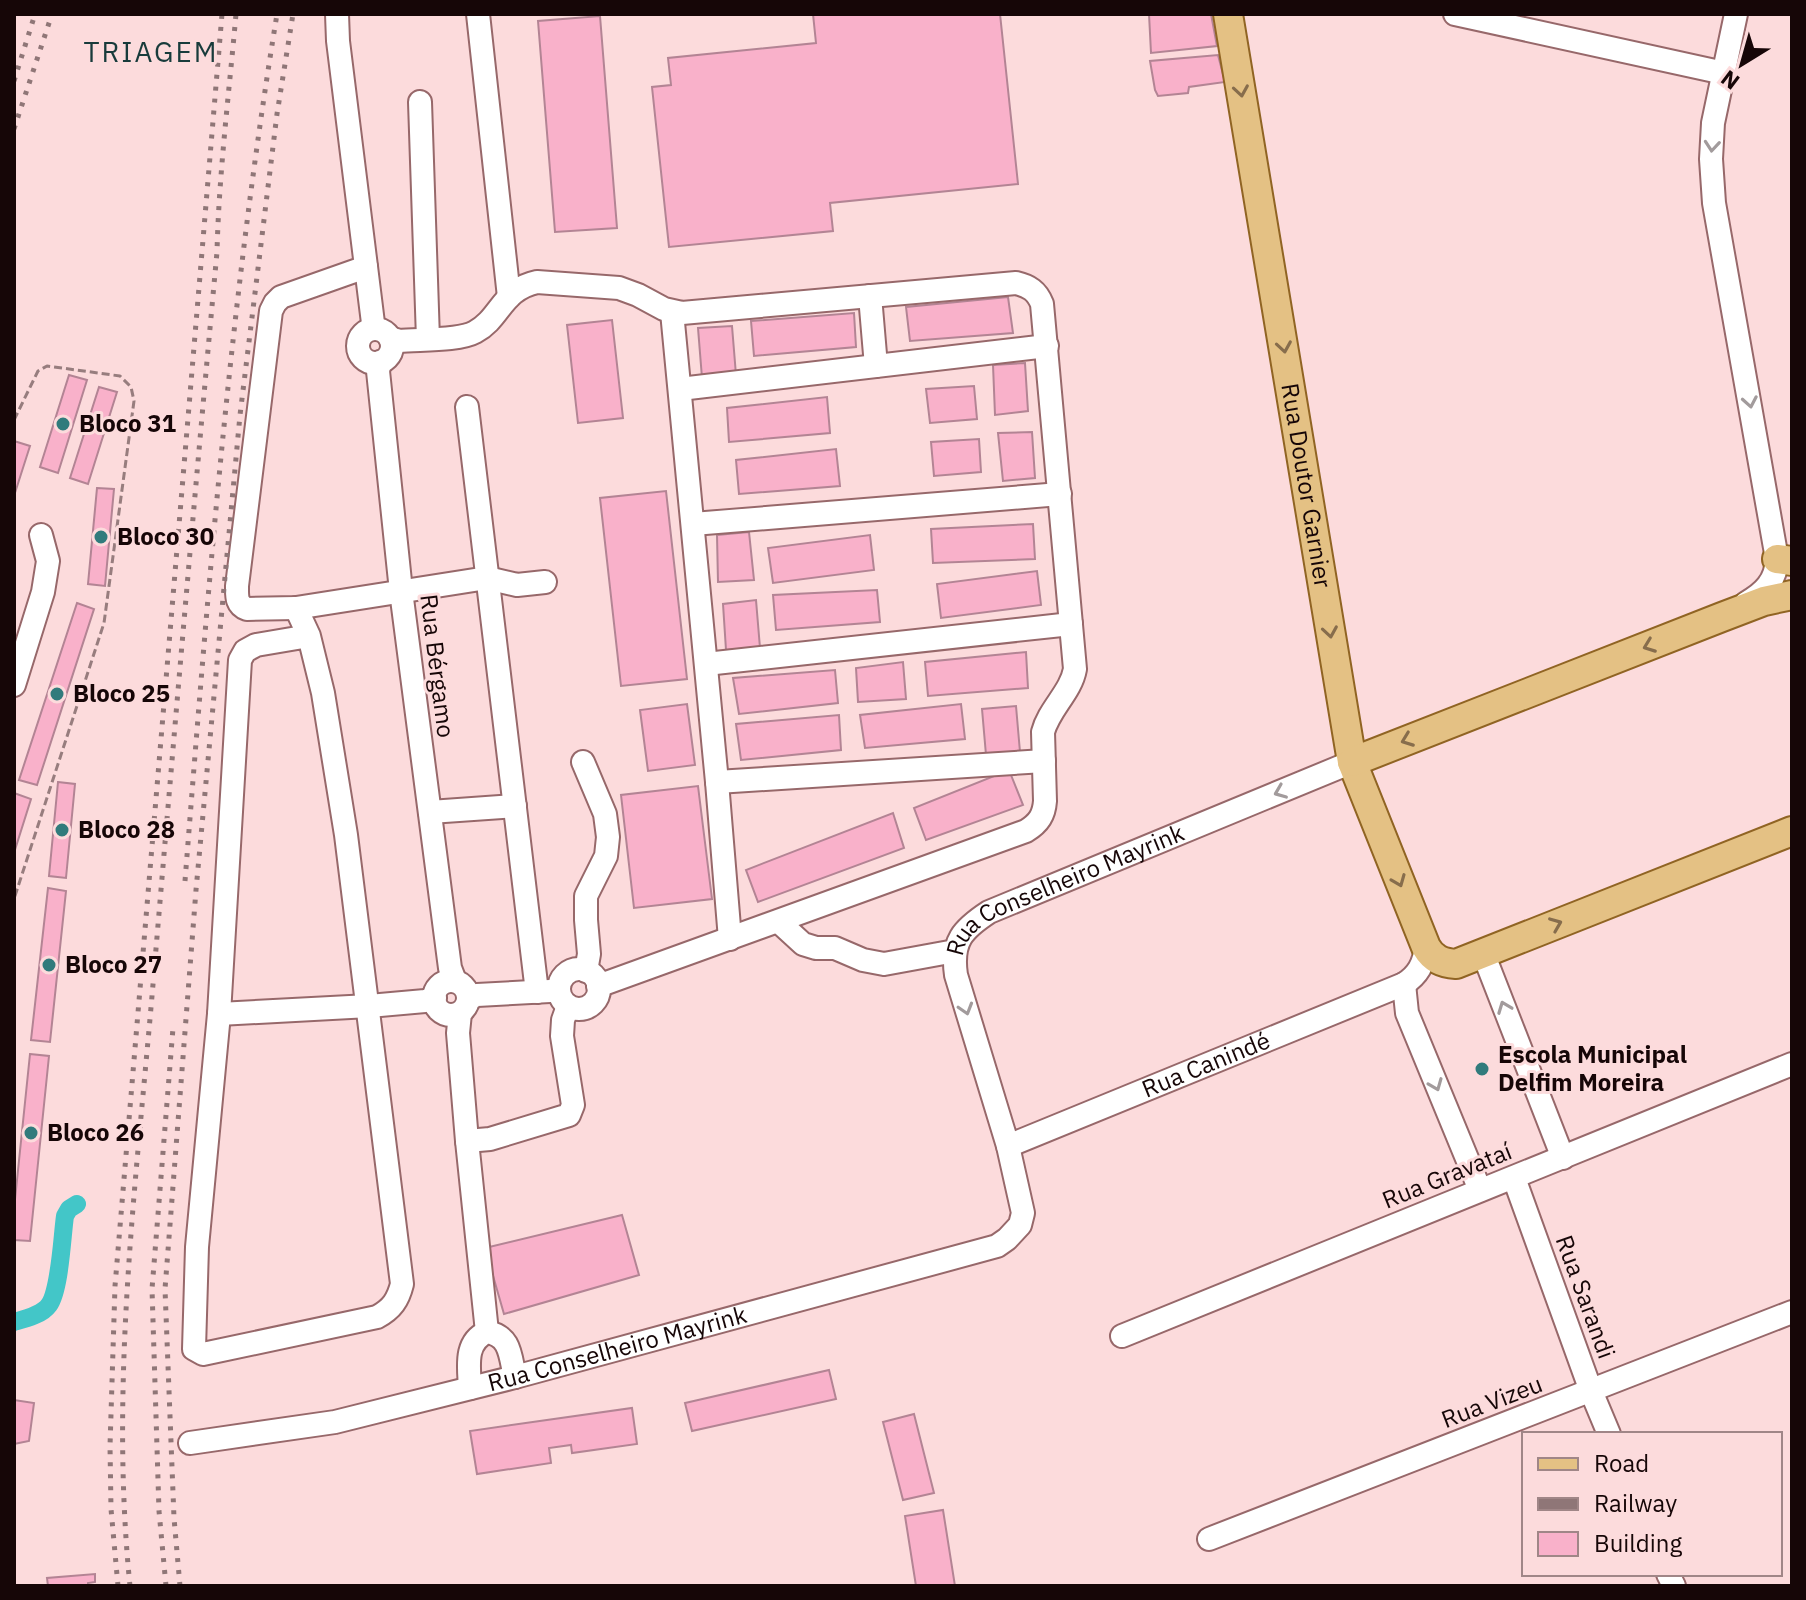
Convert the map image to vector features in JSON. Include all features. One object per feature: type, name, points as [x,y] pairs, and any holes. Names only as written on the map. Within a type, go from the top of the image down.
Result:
[{"type":"main road","name":"Rua Doutor Garnier","points":[[1228,14],[1352,762],[1426,947]]},
{"type":"main road","points":[[1722,617],[1764,601],[1792,595]]},
{"type":"main road","name":"Rua Conselheiro Mayrink","points":[[1352,762],[1722,617]]},
{"type":"main road","points":[[1426,947],[1438,960],[1456,964],[1792,831]]},
{"type":"street","name":"Rua Bérgamo","points":[[337,14],[366,267],[381,345],[401,591],[453,998],[487,1332]]},
{"type":"street","points":[[478,14],[509,297]]},
{"type":"street","points":[[1455,14],[1724,73]]},
{"type":"street","points":[[1736,14],[1713,123],[1711,159],[1714,203],[1785,560]]},
{"type":"street","points":[[420,102],[428,339]]},
{"type":"street","points":[[366,267],[281,297],[269,319],[237,595],[241,607],[296,608],[487,578],[517,585],[545,582]]},
{"type":"street","points":[[381,345],[460,337],[477,331],[520,287],[537,282],[607,286],[638,295],[672,312],[682,313],[1016,283],[1033,289],[1042,304],[1074,675],[1046,721],[1043,732],[1044,810],[1040,820],[1026,831],[730,939],[592,978],[576,969],[567,973],[555,996]]},
{"type":"street","points":[[870,296],[876,366]]},
{"type":"street","points":[[672,312],[730,939]]},
{"type":"street","points":[[680,389],[1047,346]]},
{"type":"street","points":[[467,407],[515,806],[555,996],[563,1020],[562,1036],[573,1105],[569,1115],[490,1139],[467,1141]]},
{"type":"street","points":[[693,524],[1060,494]]},
{"type":"street","points":[[14,685],[43,592],[48,561],[41,535]]},
{"type":"street","name":"Rua Conselheiro Mayrink","points":[[1722,617],[1758,596],[1773,580],[1776,570],[1785,560]]},
{"type":"street","points":[[296,608],[309,636],[323,693],[346,835],[402,1284],[399,1296],[388,1311],[377,1317],[203,1354],[194,1349],[197,1247],[219,1014],[240,660],[245,651],[256,645],[309,636]]},
{"type":"street","points":[[706,664],[1071,624]]},
{"type":"street","points":[[717,782],[1044,761]]},
{"type":"street","points":[[219,1014],[453,998],[555,996],[577,1009],[586,1008],[598,995],[589,954],[586,896],[606,856],[608,837],[605,814],[583,762]]},
{"type":"street","name":"Rua Conselheiro Mayrink","points":[[190,1443],[323,1425],[515,1377],[997,1246],[1020,1225],[1023,1213],[1008,1146],[956,975],[954,960],[957,942],[969,925],[989,912],[1352,762]]},
{"type":"street","points":[[430,812],[515,806]]},
{"type":"street","points":[[779,922],[803,944],[835,948],[863,960],[884,964],[955,951]]},
{"type":"street","points":[[1426,947],[1419,971],[1404,984],[1407,1013],[1480,1190]]},
{"type":"street","points":[[1483,953],[1563,1158]]},
{"type":"street","name":"Rua Canindé","points":[[1008,1146],[1404,984]]},
{"type":"street","points":[[1381,992],[1407,1013]]},
{"type":"street","name":"Rua Gravataí","points":[[1122,1336],[1792,1064]]},
{"type":"street","name":"Rua Sarandi","points":[[1514,1178],[1608,1432]]},
{"type":"street","name":"Rua Vizeu","points":[[1209,1539],[1792,1312]]},
{"type":"street","points":[[470,1388],[471,1348],[478,1335],[487,1332],[502,1337],[507,1344],[515,1377]]},
{"type":"path","points":[[14,420],[38,371],[47,366],[120,376],[131,387],[134,401],[104,623],[14,899]]},
{"type":"building","points":[[813,14],[1000,14],[1018,184],[830,203],[833,231],[669,247],[652,87],[671,85],[668,58],[816,43]]},
{"type":"building","points":[[1149,14],[1211,14],[1217,46],[1151,53]]},
{"type":"building","points":[[600,16],[617,228],[555,232],[538,21]]},
{"type":"building","points":[[1218,55],[1225,82],[1189,87],[1188,93],[1158,96],[1150,61]]},
{"type":"building","points":[[1008,297],[1013,333],[910,341],[906,307]]},
{"type":"building","points":[[854,313],[856,347],[754,356],[751,321]]},
{"type":"building","points":[[612,320],[623,418],[578,423],[567,325]]},
{"type":"building","points":[[732,326],[736,375],[702,378],[698,328]]},
{"type":"building","points":[[1025,363],[1028,411],[995,415],[993,365]]},
{"type":"building","name":"Bloco 31","points":[[69,375],[87,380],[58,473],[40,467]]},
{"type":"building","points":[[974,386],[977,419],[930,423],[926,389]]},
{"type":"building","points":[[99,387],[117,392],[88,484],[70,478]]},
{"type":"building","points":[[827,397],[830,433],[729,442],[727,408]]},
{"type":"building","points":[[1032,432],[1035,478],[1003,481],[998,433]]},
{"type":"building","points":[[979,439],[981,472],[934,476],[931,442]]},
{"type":"building","points":[[14,441],[30,446],[14,496]]},
{"type":"building","points":[[836,449],[840,486],[739,494],[736,460]]},
{"type":"building","name":"Bloco 30","points":[[97,488],[114,489],[105,586],[88,584]]},
{"type":"building","points":[[666,491],[687,679],[621,686],[600,498]]},
{"type":"building","points":[[1033,524],[1035,559],[933,563],[931,529]]},
{"type":"building","points":[[749,532],[754,580],[718,582],[717,535]]},
{"type":"building","points":[[870,535],[874,570],[773,583],[768,548]]},
{"type":"building","points":[[1037,571],[1041,605],[941,618],[937,584]]},
{"type":"building","points":[[877,590],[880,622],[776,630],[773,595]]},
{"type":"building","points":[[756,600],[760,648],[726,650],[723,604]]},
{"type":"building","name":"Bloco 25","points":[[77,603],[94,609],[37,785],[19,780]]},
{"type":"building","points":[[1026,652],[1028,688],[928,696],[925,662]]},
{"type":"building","points":[[903,662],[906,699],[858,702],[856,668]]},
{"type":"building","points":[[835,670],[838,703],[739,714],[733,678]]},
{"type":"building","points":[[687,704],[695,765],[648,771],[640,710]]},
{"type":"building","points":[[961,704],[965,739],[865,748],[860,715]]},
{"type":"building","points":[[1016,706],[1020,752],[986,755],[982,709]]},
{"type":"building","points":[[839,715],[841,750],[741,760],[736,724]]},
{"type":"building","points":[[1009,770],[1023,805],[926,840],[914,808]]},
{"type":"building","name":"Bloco 28","points":[[58,782],[75,784],[66,878],[49,876]]},
{"type":"building","points":[[698,786],[712,899],[634,908],[621,795]]},
{"type":"building","points":[[14,793],[31,799],[14,853]]},
{"type":"building","points":[[893,813],[904,848],[758,902],[746,870]]},
{"type":"building","name":"Bloco 27","points":[[48,888],[66,891],[50,1042],[31,1040]]},
{"type":"building","name":"Bloco 26","points":[[30,1054],[49,1056],[30,1241],[14,1240],[14,1209]]},
{"type":"building","points":[[622,1215],[639,1275],[504,1314],[485,1248]]},
{"type":"building","points":[[829,1370],[836,1399],[692,1431],[685,1403]]},
{"type":"building","points":[[14,1400],[34,1403],[29,1441],[14,1444]]},
{"type":"building","points":[[632,1408],[637,1444],[572,1453],[571,1445],[549,1448],[551,1463],[477,1474],[470,1431]]},
{"type":"building","points":[[914,1414],[934,1493],[903,1500],[883,1422]]},
{"type":"building","points":[[943,1510],[955,1586],[916,1586],[905,1516]]},
{"type":"building","points":[[95,1574],[95,1582],[88,1583],[88,1586],[48,1586],[47,1578]]},
{"type":"waterway","points":[[14,1322],[38,1314],[53,1298],[65,1216],[77,1204]]},
{"type":"railway","points":[[14,81],[35,14]]},
{"type":"railway","points":[[14,129],[52,14]]},
{"type":"railway","points":[[118,1586],[111,1509],[110,1446],[115,1286],[222,14]]},
{"type":"railway","points":[[130,1586],[123,1438],[127,1291],[236,14]]},
{"type":"railway","points":[[185,881],[233,338],[277,14]]},
{"type":"railway","points":[[180,1586],[174,1518],[165,1289],[196,890],[240,415],[277,114],[293,14]]},
{"type":"railway","points":[[166,1586],[159,1511],[152,1289],[173,1028]]},
{"type":"place","name":"Bloco 31","points":[[63,424]]},
{"type":"place","name":"Bloco 30","points":[[101,537]]},
{"type":"place","name":"Bloco 25","points":[[57,694]]},
{"type":"place","name":"Bloco 28","points":[[62,830]]},
{"type":"place","name":"Bloco 27","points":[[49,965]]},
{"type":"place","name":"Escola Municipal Delfim Moreira","points":[[1482,1069]]},
{"type":"place","name":"Bloco 26","points":[[31,1133]]},
{"type":"district","name":"TRIAGEM","points":[[151,52]]}]
